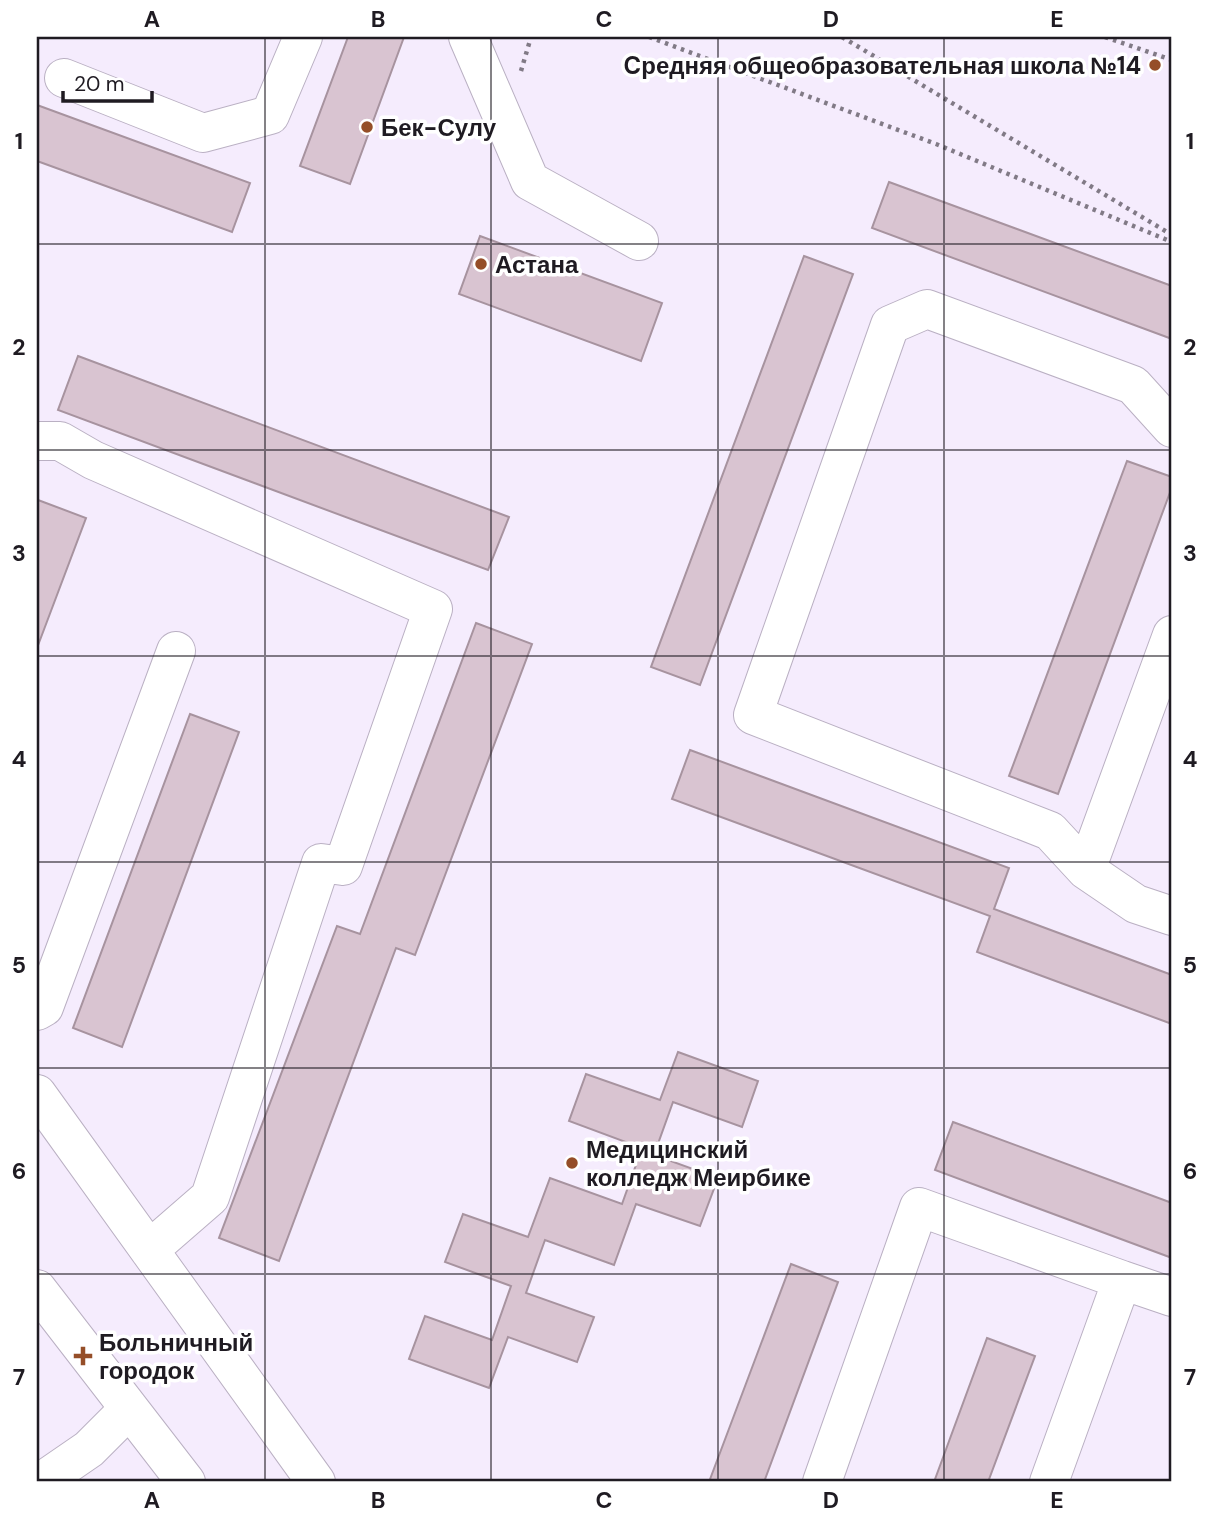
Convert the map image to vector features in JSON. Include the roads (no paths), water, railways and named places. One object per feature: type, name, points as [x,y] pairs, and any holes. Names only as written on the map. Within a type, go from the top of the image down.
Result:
[{"type":"street","points":[[64,78],[204,132],[270,115],[303,37]]},
{"type":"street","points":[[468,37],[530,181],[639,241]]},
{"type":"street","points":[[1172,428],[1133,385],[927,309],[890,325],[753,715],[1049,831],[1086,870],[1136,904],[1172,916]]},
{"type":"street","points":[[37,441],[60,441],[93,460],[433,609],[342,866],[321,863],[210,1197],[149,1250]]},
{"type":"street","points":[[1086,870],[1172,635]]},
{"type":"street","points":[[37,1011],[44,1007],[176,651]]},
{"type":"street","points":[[37,1094],[316,1482]]},
{"type":"street","points":[[822,1482],[919,1207],[1172,1297]]},
{"type":"street","points":[[1049,1482],[1122,1280]]},
{"type":"street","points":[[37,1289],[186,1482]]},
{"type":"street","points":[[41,1482],[89,1449],[128,1409]]},
{"type":"place","name":"Cредняя общеобразовательная школа №14","points":[[1155,65]]},
{"type":"place","name":"Бек-Сулу","points":[[367,127]]},
{"type":"place","name":"Астана","points":[[481,264]]},
{"type":"place","name":"Медицинский колледж Меирбике","points":[[572,1163]]},
{"type":"place","name":"Больничный городок","points":[[83,1356]]}]
